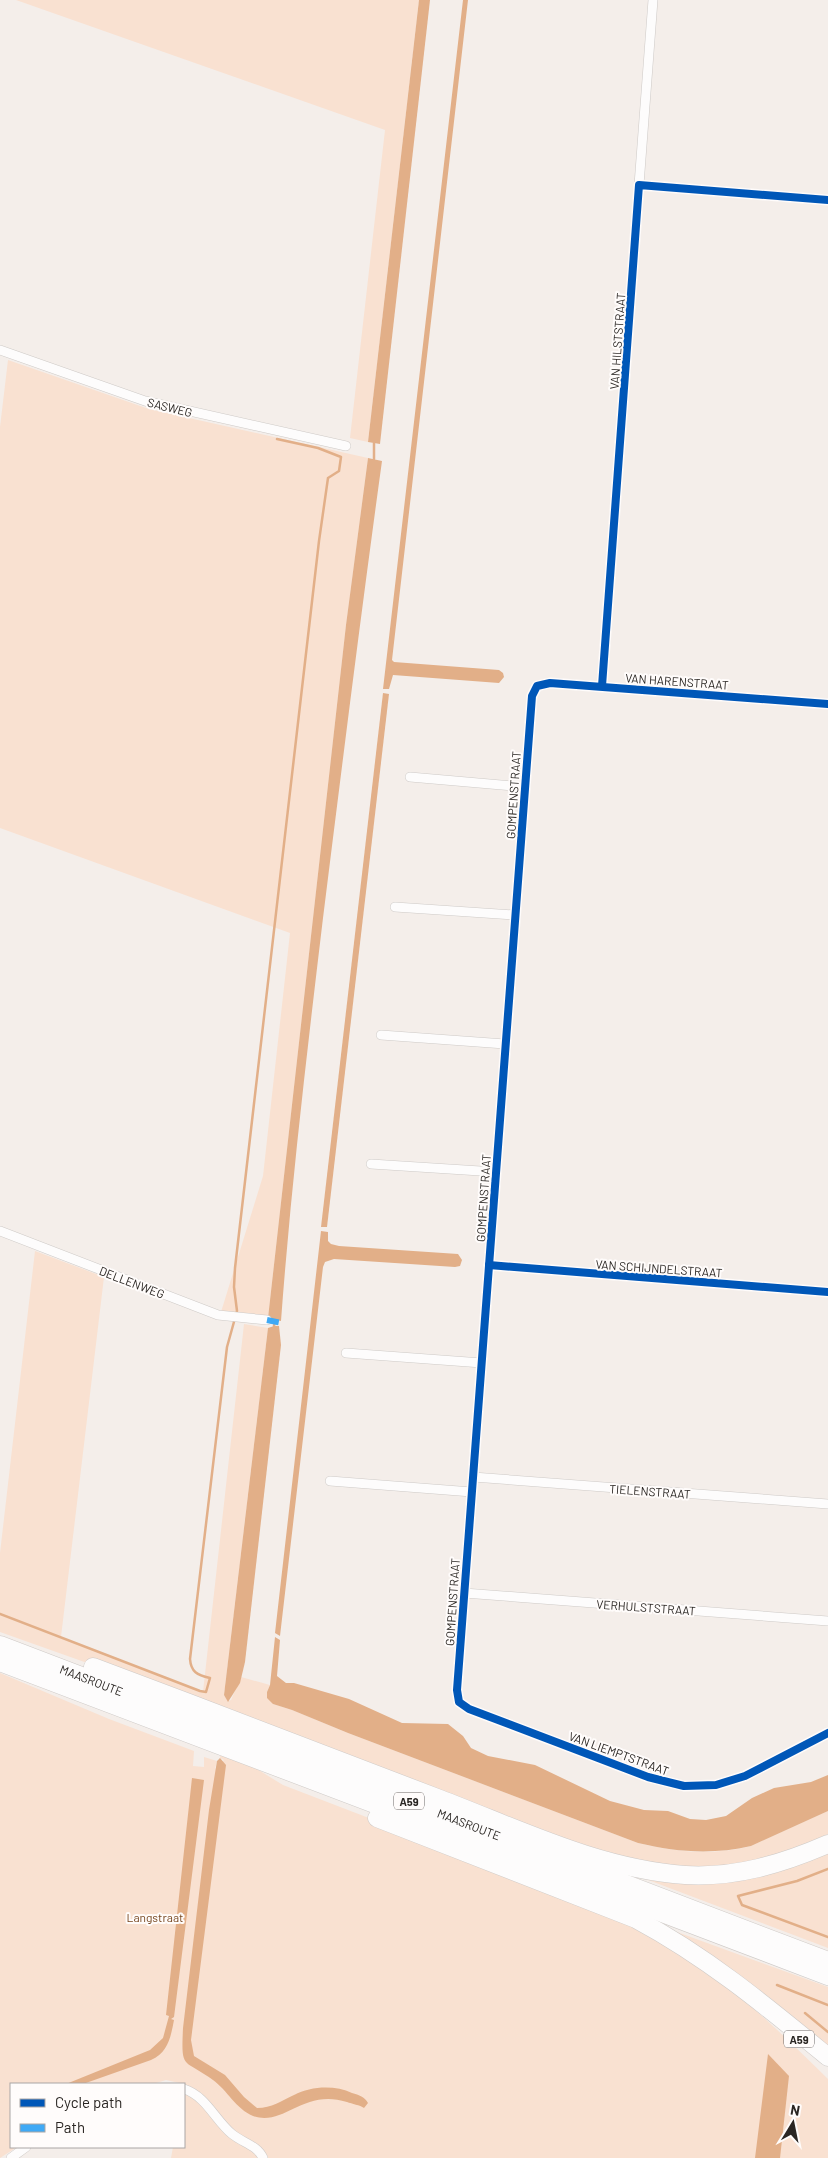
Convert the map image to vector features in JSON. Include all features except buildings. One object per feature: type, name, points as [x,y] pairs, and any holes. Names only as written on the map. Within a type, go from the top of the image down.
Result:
[{"type":"highway","name":"A59","points":[[0,1641],[82,1663],[526,1832],[621,1866],[686,1875],[731,1873],[775,1864],[828,1844]]},
{"type":"highway","name":"MAASROUTE","points":[[0,1645],[828,1961]]},
{"type":"highway","name":"MAASROUTE","points":[[0,1662],[828,1976]]},
{"type":"highway","name":"A59","points":[[278,1769],[347,1806],[636,1919],[675,1940],[713,1965],[828,2057]]},
{"type":"highway","name":"A59","points":[[771,2011],[828,2068]]},
{"type":"street","name":"VAN HILSTSTRAAT","points":[[602,686],[653,0]]},
{"type":"street","points":[[640,185],[828,200]]},
{"type":"street","name":"SASWEG","points":[[0,350],[145,401],[346,446]]},
{"type":"street","name":"VAN HARENSTRAAT","points":[[532,696],[537,686],[550,683],[828,704]]},
{"type":"street","name":"GOMPENSTRAAT","points":[[459,1702],[457,1690],[464,1592],[532,696]]},
{"type":"street","name":"GOMPENSTRAAT","points":[[410,778],[525,786]]},
{"type":"street","points":[[395,907],[515,915]]},
{"type":"street","points":[[381,1035],[505,1044]]},
{"type":"street","name":"GOMPENSTRAAT","points":[[371,1164],[496,1172]]},
{"type":"street","name":"DELLENWEG","points":[[0,1231],[218,1314],[267,1320]]},
{"type":"street","name":"VAN SCHIJNDELSTRAAT","points":[[489,1266],[828,1292]]},
{"type":"street","points":[[346,1353],[482,1362]]},
{"type":"street","name":"TIELENSTRAAT","points":[[473,1478],[828,1504]]},
{"type":"street","points":[[330,1481],[472,1492]]},
{"type":"street","name":"VERHULSTSTRAAT","points":[[464,1592],[828,1621]]},
{"type":"street","name":"VAN LIEMPTSTRAAT","points":[[459,1702],[470,1709],[648,1777],[684,1786],[716,1785],[745,1776],[828,1733]]},
{"type":"street","points":[[185,2090],[197,2096],[233,2135],[255,2148],[263,2158]]},
{"type":"street","points":[[11,2158],[25,2148]]},
{"type":"green space","points":[[16,0],[419,0],[368,442],[350,438],[385,130]]},
{"type":"green space","points":[[8,360],[149,409],[368,458],[346,625],[268,1318],[221,1312],[263,1176],[290,933],[0,828],[0,427]]},
{"type":"green space","points":[[35,1251],[104,1277],[61,1637],[203,1692],[244,1324],[268,1328],[224,1695],[228,1701],[231,1700],[241,1677],[270,1685],[267,1692],[273,1704],[638,1843],[694,1852],[736,1849],[751,1846],[828,1811],[828,1834],[778,1854],[727,1867],[692,1868],[667,1865],[594,1850],[166,1691],[0,1632],[0,1553]]},
{"type":"green space","name":"Langstraat","points":[[0,1673],[109,1719],[194,1751],[193,1766],[204,1767],[204,1757],[217,1761],[215,1769],[224,1760],[220,1758],[221,1751],[237,1757],[283,1785],[574,1897],[600,1909],[665,1944],[718,1979],[775,2028],[828,2079],[828,2158],[266,2158],[234,2134],[185,2083],[166,2080],[156,2083],[10,2083],[10,2148],[15,2148],[0,2158]]},
{"type":"green space","points":[[828,1851],[828,1948],[643,1878],[699,1884],[738,1880]]},
{"type":"green space","points":[[666,1928],[828,1987],[828,2051],[756,1988],[724,1964]]},
{"type":"green space","points":[[185,2093],[260,2158],[171,2158],[173,2148],[185,2148]]},
{"type":"shaded area","points":[[419,0],[430,0],[380,444],[368,442]]},
{"type":"shaded area","points":[[463,0],[468,0],[392,660],[394,662],[499,670],[503,673],[504,677],[499,683],[393,675],[389,689],[383,689]]},
{"type":"shaded area","points":[[368,458],[382,461],[311,1019],[294,1169],[281,1321],[268,1318],[346,625]]},
{"type":"shaded area","points":[[383,693],[389,694],[327,1227],[321,1227]]},
{"type":"shaded area","points":[[321,1231],[328,1232],[328,1241],[339,1246],[458,1254],[462,1260],[460,1266],[455,1267],[334,1259],[325,1262],[280,1636],[275,1633]]},
{"type":"shaded area","points":[[279,1326],[281,1345],[245,1662],[240,1683],[228,1702],[224,1695],[268,1328]]},
{"type":"shaded area","points":[[275,1637],[280,1640],[277,1676],[286,1683],[294,1683],[349,1699],[402,1723],[448,1724],[463,1736],[471,1748],[488,1756],[535,1765],[610,1801],[644,1810],[668,1811],[690,1819],[706,1820],[726,1816],[752,1798],[774,1788],[811,1782],[828,1775],[828,1811],[751,1846],[737,1849],[694,1851],[666,1849],[638,1843],[273,1704],[267,1698],[267,1692],[270,1685]]},
{"type":"shaded area","points":[[220,1758],[226,1765],[191,2040],[194,2056],[225,2075],[244,2097],[257,2108],[272,2105],[315,2088],[331,2088],[345,2090],[362,2096],[368,2103],[364,2108],[332,2099],[318,2100],[275,2116],[264,2118],[253,2116],[242,2109],[213,2080],[186,2062],[184,2058],[183,2028],[209,1810],[217,1761]]},
{"type":"shaded area","points":[[192,1778],[204,1780],[174,2017],[171,2019],[174,2020],[168,2043],[157,2057],[151,2060],[86,2083],[68,2083],[150,2050],[163,2038],[169,2016],[166,2015]]},
{"type":"shaded area","points":[[768,2054],[789,2076],[780,2158],[755,2158]]},
{"type":"waterway","points":[[0,1614],[206,1692],[210,1678],[202,1676],[193,1670],[190,1659],[227,1347],[237,1311],[234,1287],[235,1268],[319,541],[328,478],[339,471],[341,457],[318,448],[277,439]]},
{"type":"waterway","points":[[374,443],[374,459]]},
{"type":"waterway","points":[[274,1326],[275,1320]]},
{"type":"waterway","points":[[828,1869],[797,1881],[738,1896],[742,1905],[828,1937]]},
{"type":"waterway","points":[[777,1985],[828,2005]]},
{"type":"waterway","points":[[805,2013],[828,2032]]},
{"type":"marked path","points":[[267,1320],[282,1323]]},
{"type":"cycle path","points":[[602,686],[639,185],[828,200]]},
{"type":"cycle path","points":[[828,704],[550,683],[537,686],[532,696],[457,1690],[459,1702],[469,1709],[648,1777],[684,1786],[716,1785],[745,1776],[828,1733]]},
{"type":"cycle path","points":[[489,1265],[828,1292]]}]
